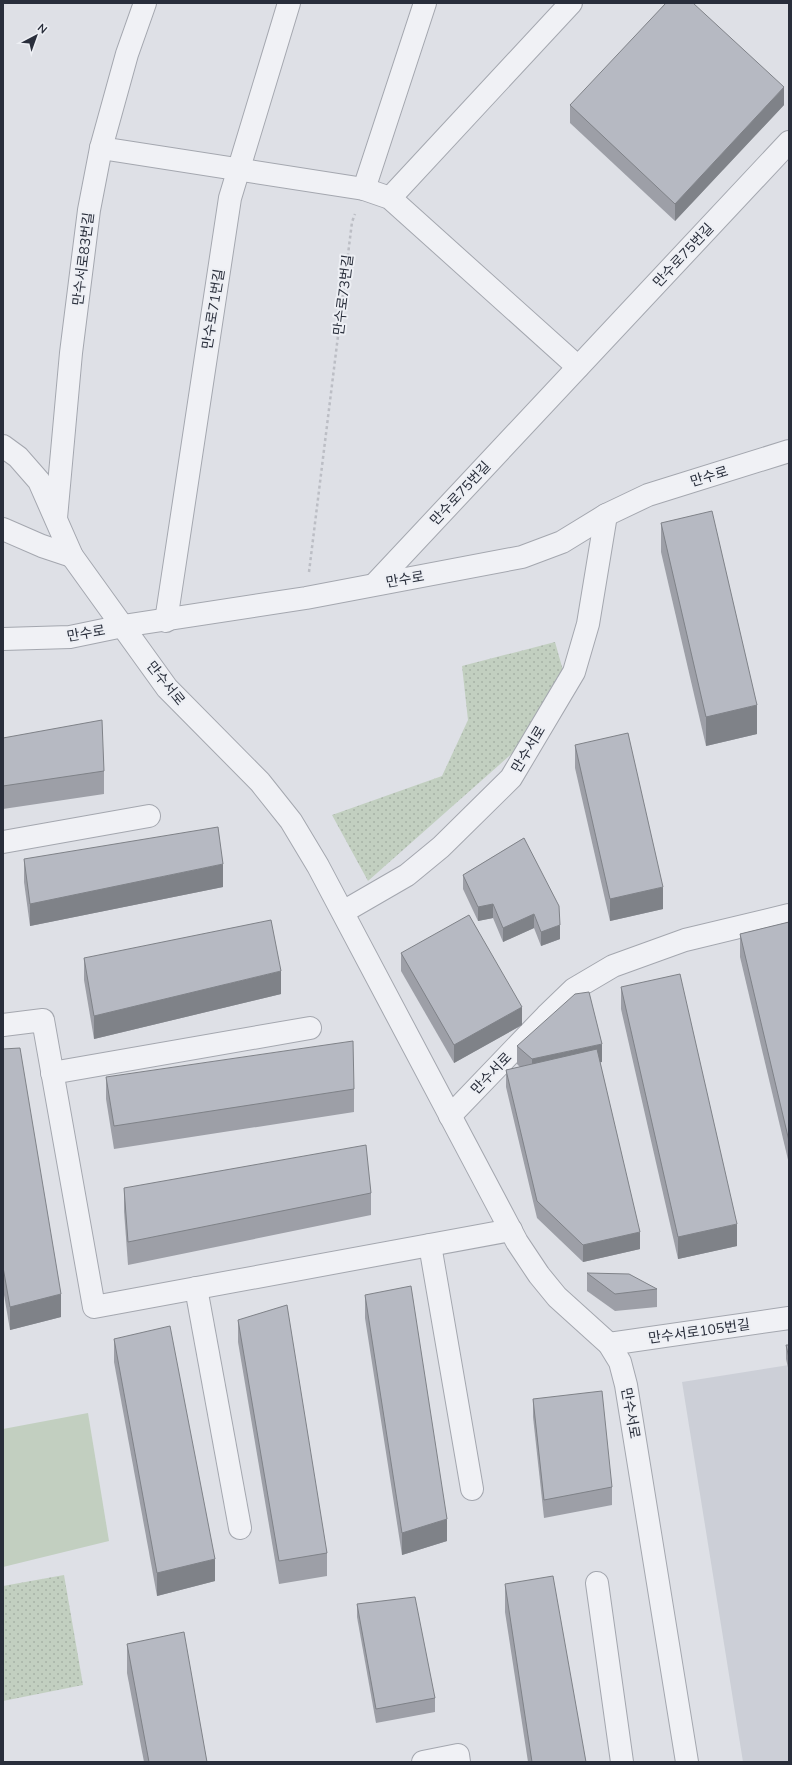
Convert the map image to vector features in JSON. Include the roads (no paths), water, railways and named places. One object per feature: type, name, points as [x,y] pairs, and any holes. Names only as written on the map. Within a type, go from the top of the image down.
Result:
[{"type":"street","name":"만수서로83번길","points":[[56,521],[72,346],[89,210],[101,148],[127,54],[145,3]]},
{"type":"street","name":"만수로71번길","points":[[166,620],[230,198],[237,168],[289,3]]},
{"type":"street","points":[[364,189],[425,3]]},
{"type":"street","points":[[390,198],[571,3]]},
{"type":"street","name":"만수로75번길","points":[[375,584],[789,142]]},
{"type":"street","points":[[101,148],[364,189],[390,198],[578,368]]},
{"type":"street","name":"만수서로","points":[[3,446],[18,457],[39,481],[72,556],[167,688],[260,782],[291,821],[343,912],[511,1230],[539,1275],[558,1297],[609,1344],[620,1362],[626,1385],[687,1762]]},
{"type":"street","name":"만수로","points":[[3,639],[70,637],[123,626],[306,598],[522,557],[562,542],[606,515],[648,495],[789,451]]},
{"type":"street","name":"만수서로","points":[[343,912],[407,875],[442,847],[511,778],[574,672],[588,624],[606,515]]},
{"type":"street","points":[[3,529],[42,546],[72,556]]},
{"type":"street","points":[[3,842],[149,816]]},
{"type":"street","name":"만수서로","points":[[450,1116],[574,989],[613,966],[686,940],[789,915]]},
{"type":"street","points":[[3,1025],[43,1020],[94,1306],[511,1230]]},
{"type":"street","points":[[52,1073],[310,1028]]},
{"type":"street","points":[[430,1245],[472,1490]]},
{"type":"street","points":[[196,1288],[240,1528]]},
{"type":"street","name":"만수서로105번길","points":[[609,1344],[789,1318]]},
{"type":"street","points":[[597,1583],[622,1762]]},
{"type":"street","points":[[423,1762],[458,1755],[459,1762]]}]
